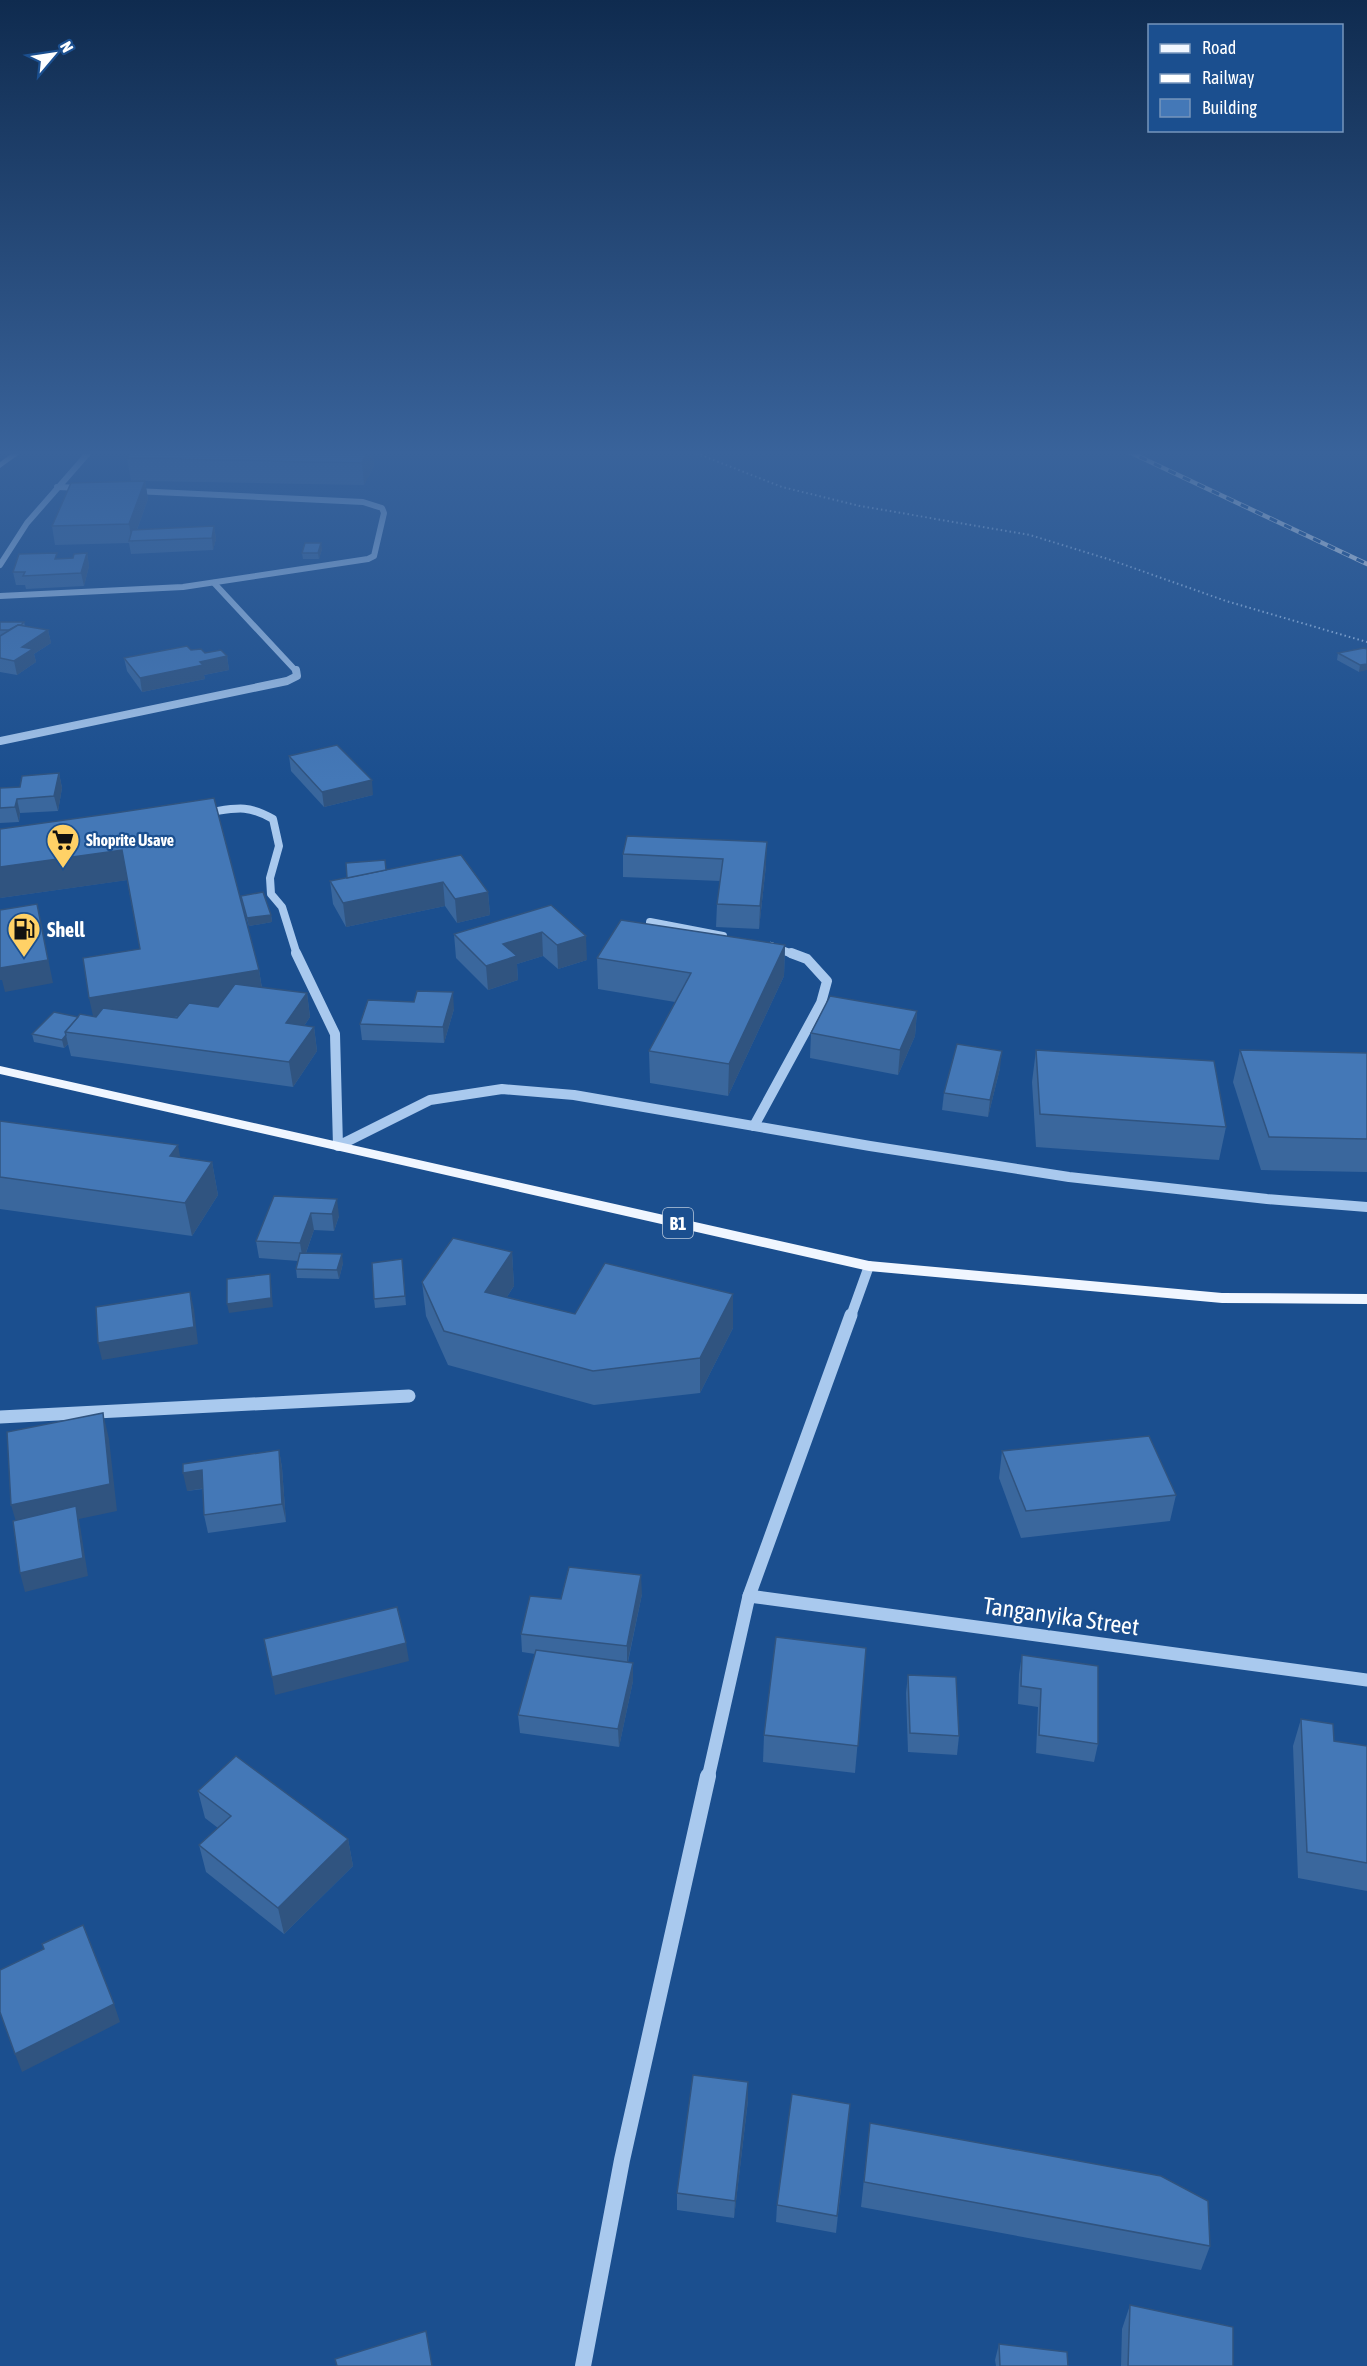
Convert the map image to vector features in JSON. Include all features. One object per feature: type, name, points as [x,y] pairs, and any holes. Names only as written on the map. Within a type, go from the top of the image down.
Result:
[{"type":"main road","name":"B1","points":[[0,1070],[869,1266],[1222,1298],[1367,1299]]},
{"type":"street","points":[[0,596],[214,583],[359,560]]},
{"type":"street","points":[[0,741],[286,681],[297,676],[297,671],[214,583]]},
{"type":"street","points":[[198,813],[238,808],[256,809],[273,819],[279,846],[270,878],[271,894],[282,907],[297,956],[335,1034],[338,1146],[430,1100],[502,1089],[556,1093],[1019,1170],[1264,1201],[1367,1207]]},
{"type":"street","points":[[650,922],[738,939]]},
{"type":"street","points":[[754,1126],[821,1003],[827,981],[807,958],[782,948],[760,943]]},
{"type":"street","points":[[583,2366],[622,2160],[749,1596],[869,1266]]},
{"type":"street","points":[[0,1416],[409,1396]]},
{"type":"street","name":"Tanganyika Street","points":[[749,1596],[1367,1680]]},
{"type":"path","points":[[1112,560],[1227,602],[1367,642]]},
{"type":"building","points":[[17,560],[85,560],[81,573],[23,576],[25,572],[13,572]]},
{"type":"building","points":[[0,622],[24,622],[9,630],[0,630]]},
{"type":"building","points":[[18,625],[48,630],[22,647],[33,649],[14,661],[0,658],[0,636]]},
{"type":"building","points":[[187,646],[191,650],[201,649],[205,653],[221,650],[227,656],[200,662],[203,665],[140,678],[124,658]]},
{"type":"building","points":[[1367,649],[1367,664],[1360,665],[1338,653]]},
{"type":"building","points":[[337,745],[372,780],[322,792],[289,756]]},
{"type":"building","points":[[59,773],[54,796],[17,799],[15,807],[0,808],[0,788],[20,787],[22,776]]},
{"type":"building","points":[[214,798],[259,970],[89,998],[83,958],[140,949],[122,850],[0,867],[0,829]]},
{"type":"building","points":[[627,836],[767,842],[760,906],[717,904],[723,859],[623,854]]},
{"type":"building","points":[[461,855],[488,892],[455,899],[443,882],[343,903],[330,881]]},
{"type":"building","points":[[385,860],[386,870],[347,878],[346,863]]},
{"type":"building","points":[[263,892],[271,915],[247,918],[241,896]]},
{"type":"building","points":[[37,904],[48,960],[0,968],[0,910]]},
{"type":"building","points":[[551,905],[586,936],[557,945],[542,932],[503,944],[517,956],[486,966],[454,934]]},
{"type":"building","points":[[621,920],[785,945],[729,1064],[649,1051],[691,973],[597,958]]},
{"type":"building","points":[[235,984],[307,993],[286,1023],[314,1027],[289,1062],[65,1032],[80,1014],[96,1017],[103,1008],[177,1018],[189,1003],[218,1007]]},
{"type":"building","points":[[417,991],[453,992],[443,1027],[360,1024],[368,1000],[414,1002]]},
{"type":"building","points":[[830,996],[917,1011],[900,1050],[811,1033]]},
{"type":"building","points":[[54,1012],[78,1017],[65,1032],[66,1035],[62,1040],[32,1034]]},
{"type":"building","points":[[957,1044],[1002,1051],[990,1100],[944,1093]]},
{"type":"building","points":[[1036,1050],[1214,1061],[1226,1127],[1040,1114]]},
{"type":"building","points":[[1240,1050],[1367,1053],[1367,1139],[1269,1137]]},
{"type":"building","points":[[0,1121],[178,1145],[170,1156],[212,1162],[185,1203],[0,1177]]},
{"type":"building","points":[[274,1196],[337,1199],[332,1214],[311,1213],[300,1243],[256,1241]]},
{"type":"building","points":[[453,1238],[512,1252],[485,1292],[575,1314],[605,1263],[733,1294],[700,1358],[593,1371],[444,1331],[422,1282]]},
{"type":"building","points":[[300,1253],[342,1254],[337,1270],[296,1269]]},
{"type":"building","points":[[402,1259],[405,1296],[374,1299],[372,1263]]},
{"type":"building","points":[[270,1274],[271,1298],[227,1304],[227,1279]]},
{"type":"building","points":[[190,1292],[194,1327],[98,1343],[96,1307]]},
{"type":"building","points":[[103,1413],[110,1484],[11,1505],[7,1432]]},
{"type":"building","points":[[1149,1436],[1176,1495],[1026,1511],[1002,1451]]},
{"type":"building","points":[[279,1450],[282,1504],[204,1515],[202,1470],[183,1473],[183,1464]]},
{"type":"building","points":[[76,1506],[83,1558],[20,1573],[13,1521]]},
{"type":"building","points":[[569,1567],[641,1575],[627,1646],[521,1634],[530,1596],[561,1599]]},
{"type":"building","points":[[397,1607],[406,1643],[272,1677],[264,1639]]},
{"type":"building","points":[[776,1637],[866,1648],[858,1746],[764,1735]]},
{"type":"building","points":[[536,1650],[633,1663],[618,1729],[518,1715]]},
{"type":"building","points":[[1022,1655],[1098,1666],[1098,1744],[1039,1735],[1041,1689],[1021,1686]]},
{"type":"building","points":[[908,1675],[956,1677],[959,1736],[910,1733]]},
{"type":"building","points":[[1301,1719],[1333,1724],[1334,1741],[1367,1746],[1367,1863],[1307,1852]]},
{"type":"building","points":[[236,1756],[348,1839],[278,1908],[199,1845],[231,1816],[198,1791]]},
{"type":"building","points":[[83,1925],[114,2004],[15,2054],[0,2012],[0,1970],[44,1949],[42,1944]]},
{"type":"building","points":[[693,2075],[748,2082],[735,2201],[677,2193]]},
{"type":"building","points":[[792,2094],[850,2104],[837,2216],[777,2205]]},
{"type":"building","points":[[870,2123],[1161,2176],[1208,2201],[1210,2246],[864,2182]]},
{"type":"building","points":[[1130,2305],[1233,2327],[1233,2366],[1128,2366]]},
{"type":"building","points":[[426,2331],[432,2366],[337,2366],[335,2359]]},
{"type":"building","points":[[999,2344],[1067,2352],[1068,2366],[1000,2366]]},
{"type":"railway","points":[[1359,560],[1367,564]]},
{"type":"place","name":"Shoprite Usave","points":[[63,869]]},
{"type":"place","name":"Shell","points":[[24,958]]}]
